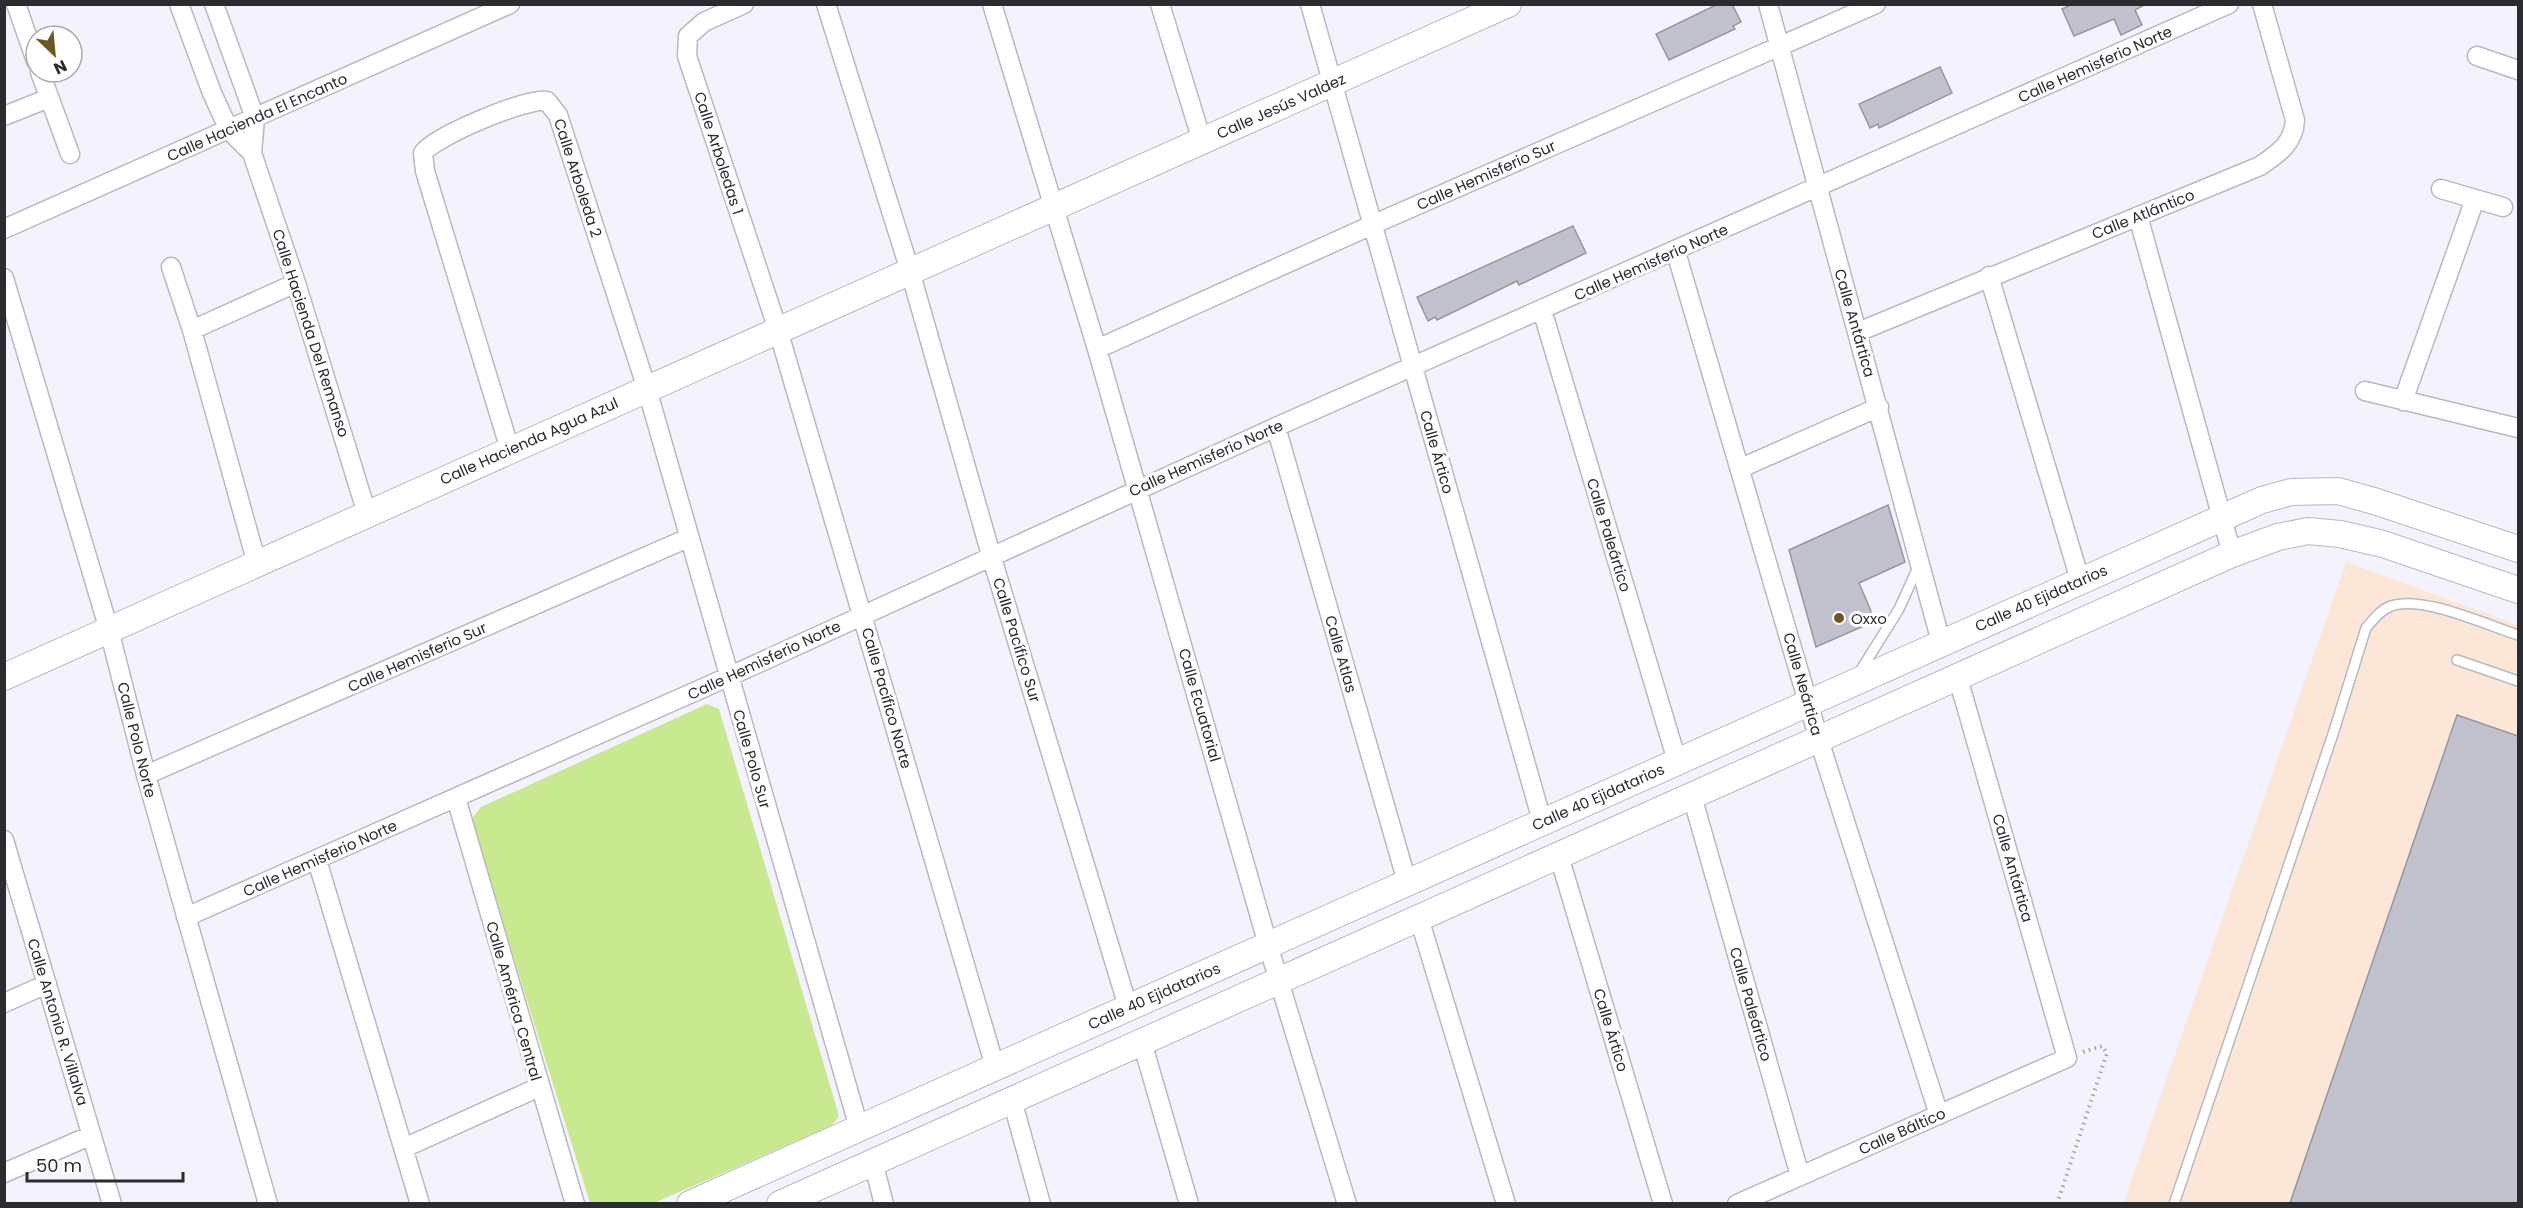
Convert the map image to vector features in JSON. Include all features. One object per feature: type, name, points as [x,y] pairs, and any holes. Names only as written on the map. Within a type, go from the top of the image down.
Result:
[{"type":"main road","name":"Calle Jesús Valdez","points":[[1055,207],[1333,83],[1468,13],[1508,4]]},
{"type":"main road","name":"Calle Hacienda Agua Azul","points":[[4,677],[1055,207]]},
{"type":"main road","name":"Calle 40 Ejidatarios","points":[[690,1203],[2080,580],[2222,517],[2291,492],[2338,491],[2518,549]]},
{"type":"main road","points":[[780,1203],[2232,554],[2278,537],[2308,531],[2340,534],[2383,544],[2518,590]]},
{"type":"street","points":[[16,4],[24,27]]},
{"type":"street","name":"Calle Hacienda Del Remanso","points":[[179,4],[212,93],[229,130],[252,153]]},
{"type":"street","name":"Calle Hacienda Del Remanso","points":[[214,4],[255,118],[252,153],[296,283],[368,514]]},
{"type":"street","name":"Calle Hacienda El Encanto","points":[[4,229],[510,4]]},
{"type":"street","name":"Calle Arboledas 1","points":[[744,4],[696,28],[688,36],[687,56],[778,330]]},
{"type":"street","points":[[825,4],[910,271]]},
{"type":"street","name":"Calle Ecuatorial","points":[[992,4],[1055,207],[1268,945],[1281,980],[1347,1203]]},
{"type":"street","points":[[1160,4],[1202,141]]},
{"type":"street","name":"Calle Ártico","points":[[1310,4],[1542,821]]},
{"type":"street","name":"Calle Antártica","points":[[1768,4],[1816,188],[1879,407],[1941,642]]},
{"type":"street","name":"Calle Hemisferio Sur","points":[[1097,349],[1372,225],[1876,4]]},
{"type":"street","name":"Calle Hemisferio Norte","points":[[186,916],[729,677],[991,555],[1276,427],[1676,252],[2229,4]]},
{"type":"street","name":"Calle Atlántico","points":[[1858,332],[2260,166],[2277,155],[2295,131],[2293,108],[2262,4]]},
{"type":"street","points":[[2477,56],[2518,68]]},
{"type":"street","points":[[44,84],[70,154]]},
{"type":"street","points":[[4,116],[49,98]]},
{"type":"street","name":"Calle Arboleda 2","points":[[510,450],[425,171],[423,153],[437,141],[519,104],[547,100],[554,107],[647,389]]},
{"type":"street","points":[[2441,189],[2503,207]]},
{"type":"street","points":[[2403,401],[2475,199]]},
{"type":"street","points":[[2138,216],[2232,554]]},
{"type":"street","name":"Calle Neártica","points":[[1676,252],[1741,468],[1807,703],[1939,1114]]},
{"type":"street","points":[[171,267],[192,330],[256,564]]},
{"type":"street","name":"Calle Pacífico Sur","points":[[910,271],[991,555],[1128,1007]]},
{"type":"street","points":[[1989,276],[2080,580]]},
{"type":"street","name":"Calle Polo Norte","points":[[4,278],[109,630],[146,776],[268,1203]]},
{"type":"street","points":[[192,330],[296,283]]},
{"type":"street","name":"Calle Paleártico","points":[[1542,310],[1677,761]]},
{"type":"street","name":"Calle Pacífico Norte","points":[[778,330],[995,1067]]},
{"type":"street","name":"Calle Polo Sur","points":[[647,389],[859,1128]]},
{"type":"street","points":[[2365,391],[2518,428]]},
{"type":"street","points":[[1741,468],[1879,407]]},
{"type":"street","name":"Calle Atlas","points":[[1276,427],[1407,882]]},
{"type":"street","name":"Calle Hemisferio Sur","points":[[146,776],[688,538]]},
{"type":"street","name":"Calle Antártica","points":[[1958,678],[2067,1058]]},
{"type":"street","name":"Calle Paleártico","points":[[1692,796],[1800,1176]]},
{"type":"street","name":"Calle América Central","points":[[456,798],[538,1087],[575,1203]]},
{"type":"street","name":"Calle Antonio R. Villalva","points":[[5,841],[112,1203]]},
{"type":"street","name":"Calle Ártico","points":[[1559,856],[1663,1203]]},
{"type":"street","points":[[317,860],[420,1203]]},
{"type":"street","points":[[1419,918],[1506,1203]]},
{"type":"street","points":[[4,1003],[47,984]]},
{"type":"street","points":[[1142,1042],[1189,1203]]},
{"type":"street","name":"Calle Báltico","points":[[1737,1203],[2067,1058]]},
{"type":"street","points":[[404,1148],[538,1087]]},
{"type":"street","points":[[1012,1100],[1041,1203]]},
{"type":"street","points":[[4,1173],[92,1135]]},
{"type":"street","points":[[873,1162],[884,1203]]},
{"type":"lane","points":[[1851,683],[1899,609],[1920,562]]},
{"type":"lane","points":[[2174,1203],[2333,734],[2366,628],[2377,615],[2391,606],[2417,602],[2518,635]]},
{"type":"lane","points":[[2457,660],[2518,681]]},
{"type":"path","points":[[2057,1203],[2107,1053],[2102,1046],[2067,1058]]},
{"type":"shaded area","points":[[2346,562],[2518,625],[2518,1203],[2123,1204]]},
{"type":"green space","points":[[707,704],[719,709],[839,1116],[831,1126],[654,1203],[590,1203],[471,820],[481,807]]},
{"type":"building","points":[[1718,4],[1732,4],[1741,22],[1733,26],[1735,29],[1669,60],[1656,34]]},
{"type":"building","points":[[2073,4],[2146,4],[2135,10],[2142,25],[2121,35],[2114,19],[2074,36],[2062,9]]},
{"type":"building","points":[[1940,67],[1952,93],[1879,128],[1878,124],[1870,128],[1859,104]]},
{"type":"building","points":[[1573,226],[1586,253],[1519,285],[1517,281],[1437,320],[1435,317],[1428,321],[1417,297]]},
{"type":"building","points":[[1888,505],[1905,562],[1859,583],[1871,611],[1866,625],[1816,647],[1789,550]]},
{"type":"building","points":[[2457,715],[2518,736],[2518,1203],[2290,1203]]},
{"type":"place","name":"Oxxo","points":[[1839,618]]}]
